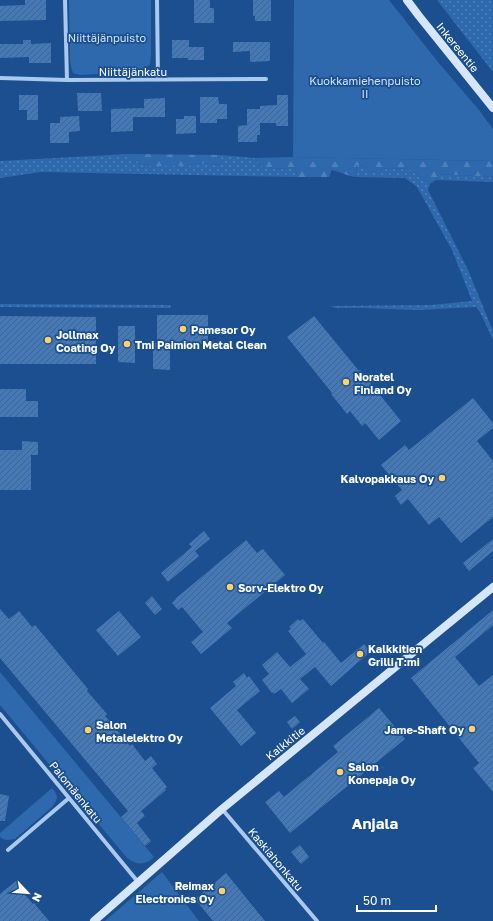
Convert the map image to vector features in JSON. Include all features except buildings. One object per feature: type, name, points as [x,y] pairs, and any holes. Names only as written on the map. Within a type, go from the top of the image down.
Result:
[{"type":"street","points":[[65,0],[67,80]]},
{"type":"street","points":[[157,0],[158,80]]},
{"type":"street","name":"Inkereentie","points":[[407,0],[493,108]]},
{"type":"street","name":"Niittäjänkatu","points":[[0,78],[67,80],[266,79]]},
{"type":"street","name":"Kalkkitie","points":[[94,921],[222,809],[493,587]]},
{"type":"street","name":"Palomäenkatu","points":[[0,714],[138,882]]},
{"type":"street","points":[[8,850],[69,798]]},
{"type":"street","name":"Kaskiahonkatu","points":[[222,809],[317,921]]},
{"type":"green space","name":"Niittäjänpuisto","points":[[69,0],[151,0],[151,55],[150,64],[144,71],[80,75],[73,73],[70,60]]},
{"type":"green space","name":"Kuokkamiehenpuisto II","points":[[294,0],[389,0],[493,129],[493,161],[293,157]]},
{"type":"green space","points":[[437,0],[493,0],[493,72]]},
{"type":"green space","points":[[128,154],[133,162],[151,166],[188,166],[197,163],[220,165],[221,155],[255,158],[261,166],[281,169],[294,167],[298,177],[41,172],[0,178],[0,161]]},
{"type":"green space","points":[[128,154],[221,155],[221,165],[197,163],[188,166],[151,166],[133,162]]},
{"type":"green space","points":[[293,157],[493,161],[493,177],[438,174],[436,180],[430,184],[409,169],[388,168],[370,172],[364,166],[356,165],[357,177],[332,170],[329,177],[298,177],[294,167],[281,169],[261,166],[255,158]]},
{"type":"green space","points":[[356,165],[364,166],[370,172],[388,168],[409,169],[430,184],[428,190],[468,270],[493,331],[493,340],[480,312],[476,307],[419,310],[336,308],[330,306],[431,305],[472,301],[452,250],[417,187],[405,178],[357,177]]},
{"type":"green space","points":[[438,174],[493,177],[493,182],[436,180]]},
{"type":"green space","points":[[0,304],[170,305],[171,308],[0,307]]},
{"type":"green space","points":[[0,672],[154,857],[151,860],[140,864],[127,858],[0,705]]},
{"type":"green space","points":[[52,788],[56,793],[57,798],[52,807],[15,839],[5,840],[0,837],[0,833]]},
{"type":"green space","points":[[162,872],[199,921],[105,921]]},
{"type":"place","name":"Pamesor Oy","points":[[183,329]]},
{"type":"place","name":"Jollmax Coating Oy","points":[[48,340]]},
{"type":"place","name":"Tmi Paimion Metal Clean","points":[[127,344]]},
{"type":"place","name":"Noratel Finland Oy","points":[[346,382]]},
{"type":"place","name":"Kalvopakkaus Oy","points":[[442,478]]},
{"type":"place","name":"Sorv-Elektro Oy","points":[[230,587]]},
{"type":"place","name":"Kalkkitien Grilli T:mi","points":[[360,654]]},
{"type":"place","name":"Jame-Shaft Oy","points":[[472,729]]},
{"type":"place","name":"Salon Metalelektro Oy","points":[[88,730]]},
{"type":"place","name":"Salon Konepaja Oy","points":[[340,772]]},
{"type":"place","name":"Reimax Electronics Oy","points":[[222,891]]},
{"type":"district","name":"Anjala","points":[[375,823]]}]
